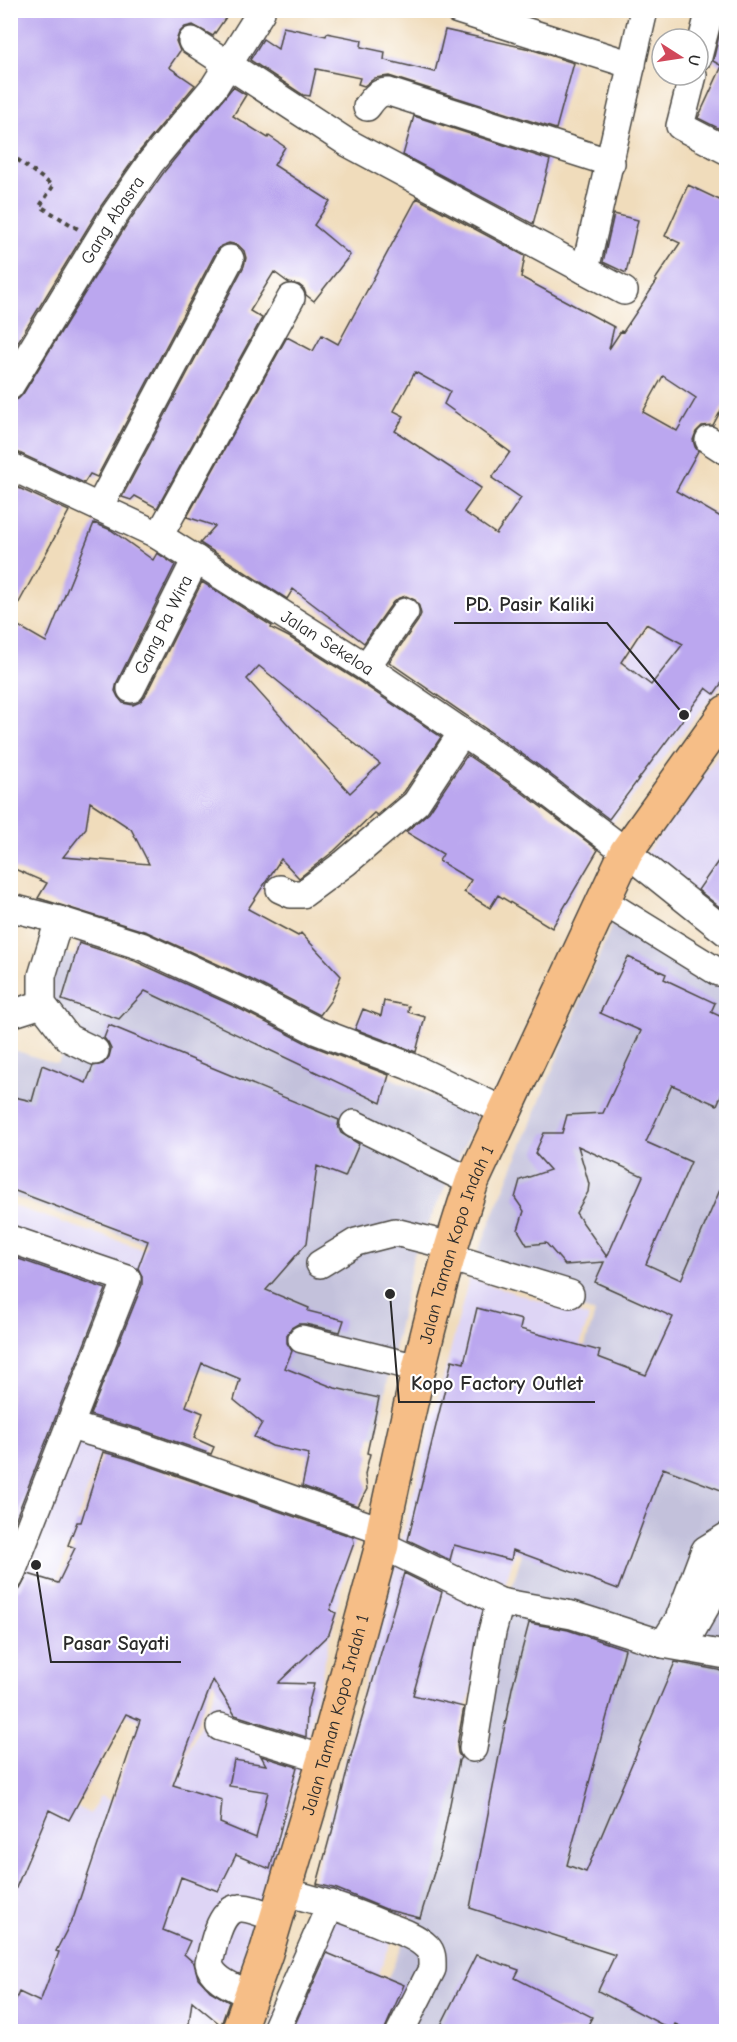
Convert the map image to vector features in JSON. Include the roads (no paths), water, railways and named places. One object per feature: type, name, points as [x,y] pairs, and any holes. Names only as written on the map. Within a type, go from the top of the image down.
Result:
[{"type":"main road","name":"Jalan Taman Kopo Indah 1","points":[[238,2031],[252,1996],[324,1759],[382,1538],[418,1368],[472,1182],[626,852],[726,712]]},
{"type":"street","points":[[585,270],[644,10]]},
{"type":"street","points":[[706,27],[710,10]]},
{"type":"street","name":"Gang Abasra","points":[[10,386],[114,215],[151,162],[214,87],[261,12]]},
{"type":"street","points":[[468,12],[632,65]]},
{"type":"street","points":[[192,41],[348,143],[624,291]]},
{"type":"street","points":[[690,87],[680,126],[726,150]]},
{"type":"street","points":[[367,107],[376,95],[389,92],[611,163]]},
{"type":"street","points":[[99,507],[230,259]]},
{"type":"street","points":[[159,536],[291,298]]},
{"type":"street","name":"Jalan Sekeloa","points":[[10,466],[159,536],[366,668],[529,778],[726,932]]},
{"type":"street","name":"Gang Pa Wira","points":[[131,689],[196,559]]},
{"type":"street","points":[[366,668],[405,612]]},
{"type":"street","points":[[280,889],[291,894],[303,894],[345,863],[416,803],[462,732]]},
{"type":"street","points":[[603,901],[718,972]]},
{"type":"street","points":[[10,909],[59,920],[141,946],[243,993],[317,1031],[409,1066],[504,1111]]},
{"type":"street","points":[[59,920],[42,976],[42,1004],[68,1038],[95,1051]]},
{"type":"street","points":[[10,1010],[17,1012],[42,1004]]},
{"type":"street","points":[[354,1124],[472,1182]]},
{"type":"street","points":[[320,1264],[356,1242],[395,1232],[570,1294]]},
{"type":"street","points":[[10,1239],[127,1279],[10,1577]]},
{"type":"street","points":[[303,1339],[418,1368]]},
{"type":"street","points":[[70,1426],[145,1448],[382,1538],[500,1602],[572,1615],[672,1646],[726,1655]]},
{"type":"street","points":[[672,1646],[679,1620],[705,1550],[726,1537]]},
{"type":"street","points":[[672,1646],[714,1592],[726,1563]]},
{"type":"street","points":[[473,1749],[492,1632],[500,1602]]},
{"type":"street","points":[[220,1727],[324,1759]]},
{"type":"street","points":[[275,2031],[331,1905]]},
{"type":"street","points":[[252,1996],[216,1977],[210,1970],[209,1963],[220,1924],[229,1912],[242,1907],[331,1905],[413,1936],[429,1948],[432,1969],[400,2031]]},
{"type":"place","name":"PD. Pasir Kaliki","points":[[684,715]]},
{"type":"place","name":"Kopo Factory Outlet","points":[[390,1294]]},
{"type":"place","name":"Pasar Sayati","points":[[36,1565]]}]
